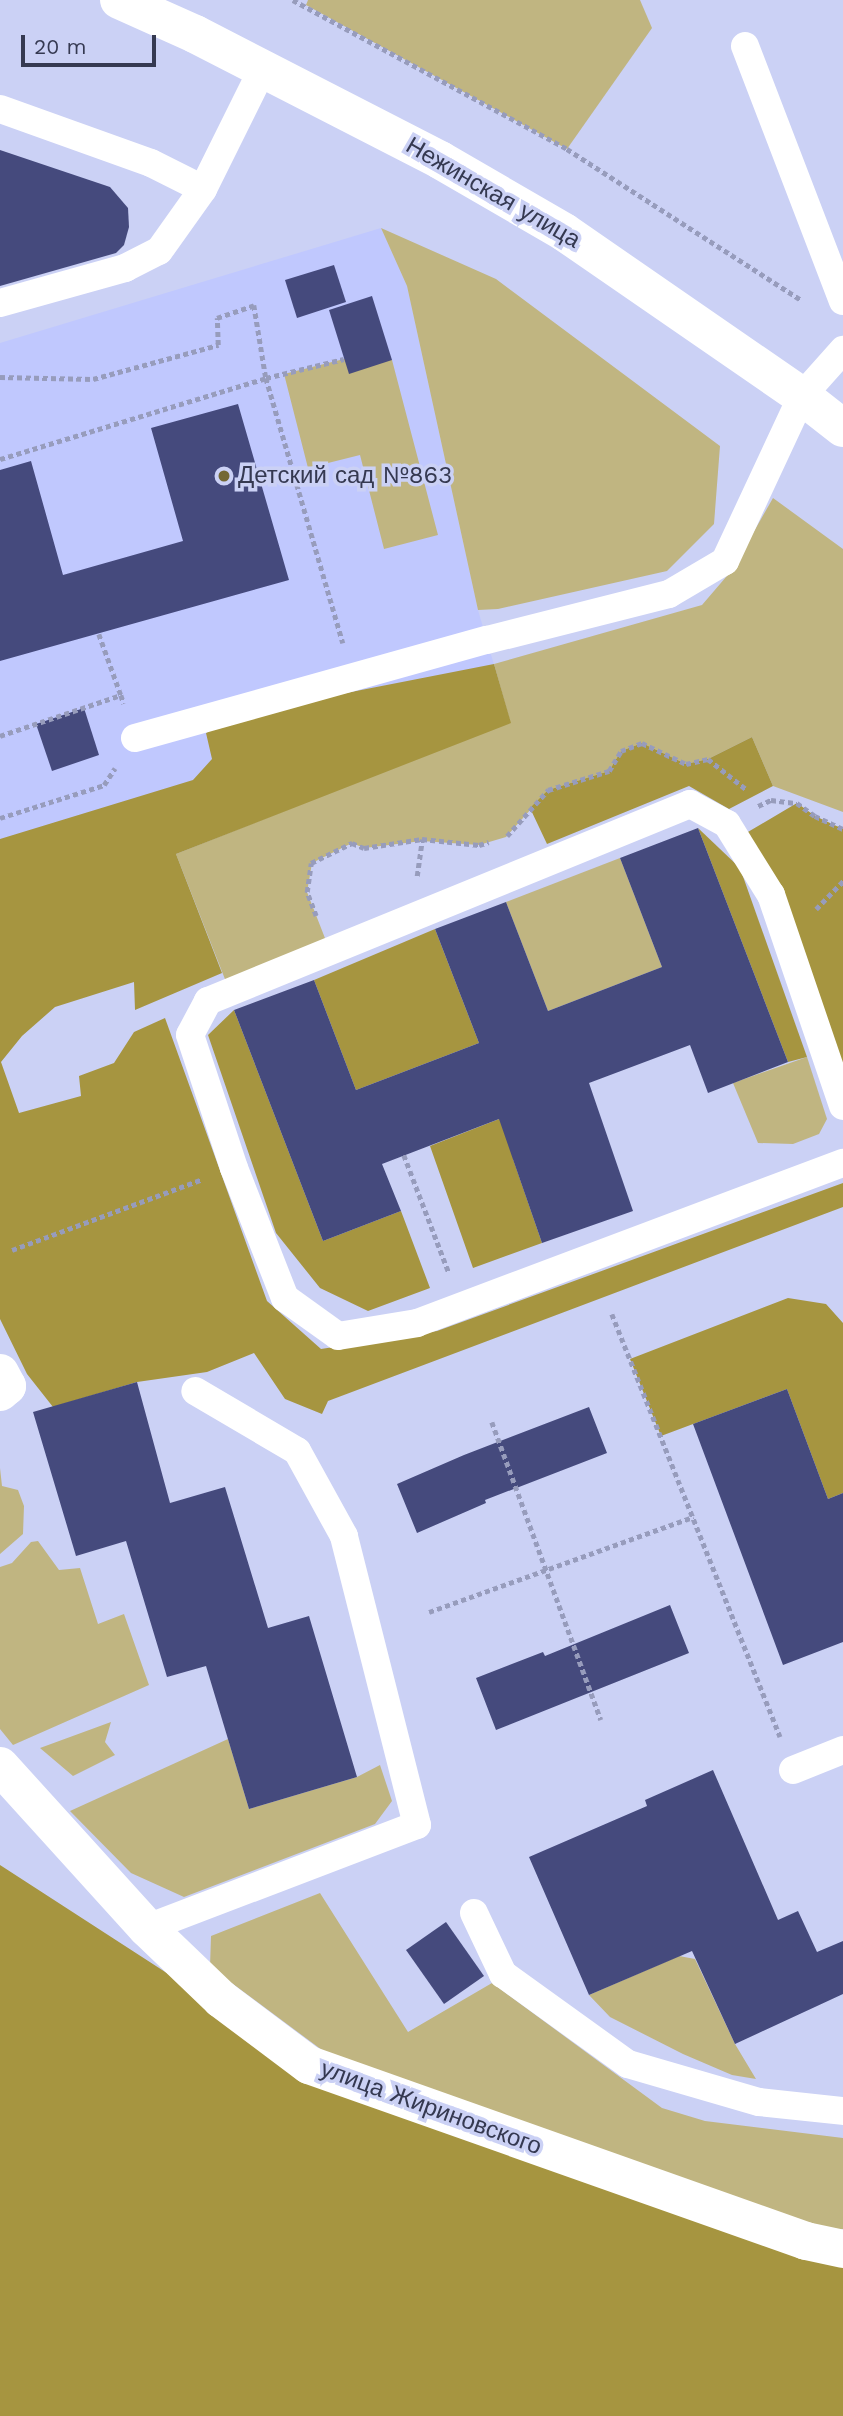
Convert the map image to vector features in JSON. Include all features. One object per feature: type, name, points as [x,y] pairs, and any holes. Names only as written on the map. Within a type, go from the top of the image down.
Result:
[{"type":"street","name":"Нежинская улица","points":[[119,0],[263,68],[440,160],[564,232],[802,396],[843,428]]},
{"type":"street","points":[[0,1373],[6,1386],[0,1392]]},
{"type":"street","name":"улица Жириновского","points":[[0,1766],[147,1928],[221,1999],[309,2065],[806,2242],[843,2249]]},
{"type":"lane","points":[[745,46],[843,301]]},
{"type":"lane","points":[[0,303],[125,268],[159,251],[204,189],[263,68]]},
{"type":"lane","points":[[0,109],[151,163],[204,189]]},
{"type":"lane","points":[[135,738],[353,677],[669,594],[725,561],[802,396],[843,350]]},
{"type":"lane","points":[[843,1107],[771,895],[727,824],[690,804],[208,1001],[190,1035],[234,1168],[285,1298],[338,1336],[417,1323],[843,1163]]},
{"type":"lane","points":[[147,1928],[417,1825],[344,1536],[296,1451],[195,1391]]},
{"type":"lane","points":[[793,1770],[843,1751]]},
{"type":"lane","points":[[474,1913],[503,1974],[628,2064],[760,2102],[843,2111]]},
{"type":"path","points":[[293,0],[567,149],[811,306]]},
{"type":"path","points":[[0,377],[93,379],[218,345],[217,318],[254,305],[266,378],[353,677]]},
{"type":"path","points":[[0,459],[266,378],[345,359]]},
{"type":"path","points":[[0,818],[104,785],[135,738],[99,634]]},
{"type":"path","points":[[0,736],[121,695]]},
{"type":"path","points":[[506,837],[548,790],[609,771],[621,751],[642,743],[686,764],[708,759],[728,772],[762,805]]},
{"type":"path","points":[[727,824],[771,800],[797,803],[815,816],[843,829]]},
{"type":"path","points":[[330,951],[307,892],[312,863],[352,842],[364,848],[422,839],[479,845],[493,841]]},
{"type":"path","points":[[404,1155],[462,1306]]},
{"type":"path","points":[[12,1250],[234,1168]]},
{"type":"path","points":[[612,1314],[793,1770]]},
{"type":"path","points":[[492,1422],[601,1720]]},
{"type":"path","points":[[429,1612],[693,1517]]},
{"type":"shaded area","points":[[308,0],[640,0],[652,28],[567,149],[306,5]]},
{"type":"shaded area","name":"Детский сад №863","points":[[381,228],[407,286],[478,610],[511,723],[0,923],[0,343]]},
{"type":"shaded area","points":[[381,228],[496,279],[720,446],[714,524],[667,571],[498,609],[478,610],[407,286]]},
{"type":"shaded area","points":[[344,359],[392,360],[438,535],[384,549],[360,455],[308,468],[284,374]]},
{"type":"shaded area","points":[[773,498],[843,549],[843,812],[773,786],[752,737],[708,759],[686,764],[642,743],[621,751],[609,771],[548,790],[506,837],[479,845],[422,841],[364,848],[352,843],[312,863],[307,892],[330,951],[230,992],[176,854],[510,721],[494,664],[702,605],[732,570]]},
{"type":"shaded area","points":[[494,664],[511,723],[176,854],[222,973],[135,1010],[134,982],[55,1007],[22,1036],[1,1062],[19,1113],[81,1096],[79,1076],[114,1063],[134,1032],[165,1018],[267,1301],[321,1349],[437,1331],[843,1183],[843,1207],[328,1401],[322,1414],[285,1399],[254,1353],[207,1372],[137,1382],[53,1407],[27,1374],[0,1319],[0,839],[193,780],[212,759],[206,733],[238,714]]},
{"type":"shaded area","points":[[752,737],[773,786],[729,809],[689,786],[547,844],[530,808],[548,790],[609,771],[621,751],[642,743],[686,764],[708,759]]},
{"type":"shaded area","points":[[797,803],[815,816],[843,829],[843,1083],[736,839]]},
{"type":"shaded area","points":[[698,828],[740,868],[807,1057],[788,1062]]},
{"type":"shaded area","points":[[620,858],[662,967],[548,1011],[506,902]]},
{"type":"shaded area","points":[[435,929],[479,1043],[356,1090],[314,980]]},
{"type":"shaded area","points":[[234,1010],[323,1241],[401,1211],[430,1288],[368,1311],[320,1288],[276,1233],[208,1035]]},
{"type":"shaded area","points":[[807,1057],[827,1119],[819,1134],[793,1144],[758,1143],[733,1083]]},
{"type":"shaded area","points":[[553,1098],[569,1140],[513,1159],[542,1243],[473,1268],[430,1146]]},
{"type":"shaded area","points":[[788,1298],[826,1304],[843,1323],[843,1493],[828,1499],[787,1389],[661,1436],[630,1359]]},
{"type":"shaded area","points":[[0,1468],[2,1486],[18,1490],[24,1506],[23,1534],[0,1554]]},
{"type":"shaded area","points":[[38,1541],[59,1570],[80,1568],[98,1624],[124,1614],[149,1685],[13,1745],[0,1729],[0,1567],[12,1563],[31,1542]]},
{"type":"shaded area","points":[[111,1722],[105,1742],[115,1755],[73,1776],[40,1748]]},
{"type":"shaded area","points":[[228,1739],[249,1809],[357,1777],[380,1765],[392,1801],[375,1824],[184,1897],[131,1873],[70,1811]]},
{"type":"shaded area","points":[[0,1865],[210,2001],[293,2072],[843,2247],[843,2416],[0,2416]]},
{"type":"shaded area","points":[[320,1893],[408,2032],[492,1983],[662,2108],[705,2121],[843,2138],[843,2229],[824,2230],[326,2053],[210,1967],[211,1936]]},
{"type":"shaded area","points":[[679,1956],[695,1959],[735,2044],[756,2079],[732,2075],[683,2054],[610,2017],[589,1995]]},
{"type":"building","points":[[0,150],[110,187],[128,208],[129,227],[124,245],[116,253],[0,286]]},
{"type":"building","points":[[334,265],[346,302],[297,318],[285,280]]},
{"type":"building","points":[[372,296],[392,360],[349,374],[329,310]]},
{"type":"building","points":[[238,404],[289,580],[0,661],[0,470],[31,461],[63,575],[183,541],[151,428]]},
{"type":"building","points":[[84,708],[99,755],[52,771],[36,724]]},
{"type":"building","points":[[698,828],[788,1062],[708,1093],[690,1045],[589,1083],[633,1211],[542,1243],[499,1119],[382,1164],[401,1211],[323,1241],[234,1010],[314,980],[356,1090],[479,1043],[435,929],[506,902],[548,1011],[662,967],[620,858]]},
{"type":"building","points":[[137,1382],[170,1503],[225,1487],[268,1628],[309,1616],[357,1777],[249,1809],[206,1666],[167,1677],[126,1541],[76,1556],[33,1412]]},
{"type":"building","points":[[787,1389],[828,1499],[843,1493],[843,1642],[783,1665],[693,1424]]},
{"type":"building","points":[[589,1407],[607,1453],[485,1500],[486,1503],[417,1533],[397,1484]]},
{"type":"building","points":[[670,1605],[689,1653],[496,1730],[476,1678],[543,1652],[545,1656]]},
{"type":"building","points":[[713,1770],[778,1920],[798,1911],[817,1952],[843,1941],[843,1994],[735,2044],[692,1951],[589,1995],[529,1857],[647,1806],[645,1800]]},
{"type":"building","points":[[446,1922],[484,1976],[444,2004],[406,1950]]},
{"type":"place","name":"Детский сад №863","points":[[224,476]]}]
